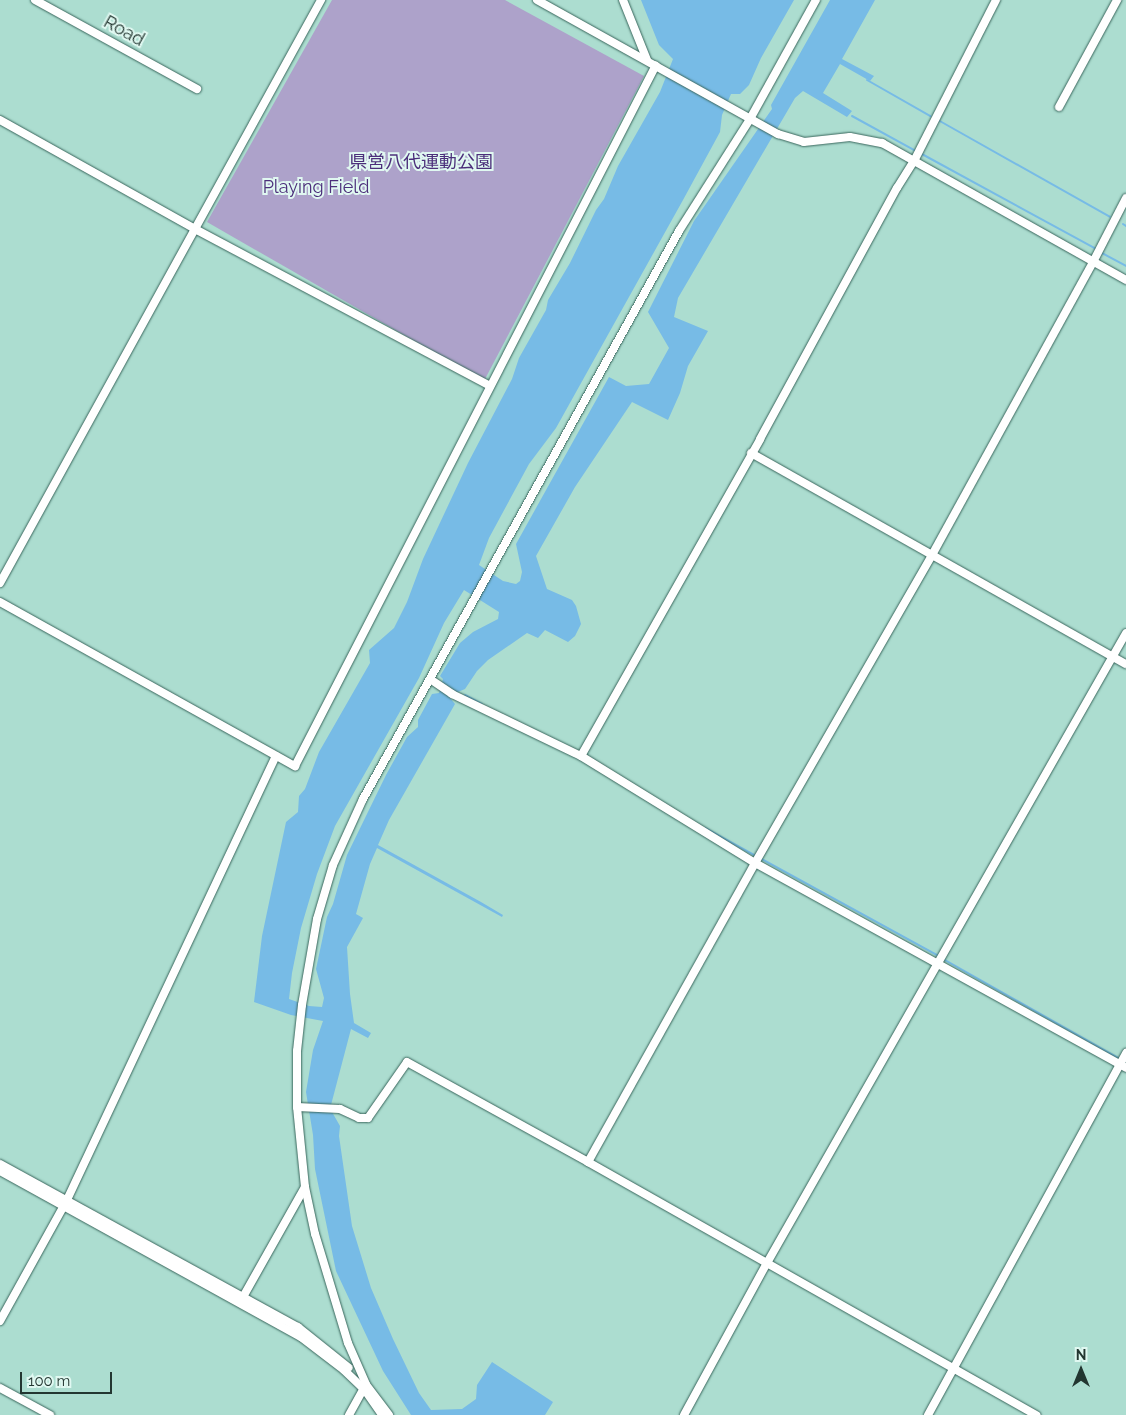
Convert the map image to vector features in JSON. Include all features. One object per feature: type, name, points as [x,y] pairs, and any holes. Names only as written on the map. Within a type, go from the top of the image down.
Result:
[{"type":"street","name":"Road","points":[[35,0],[197,88]]},
{"type":"street","points":[[0,583],[322,0]]},
{"type":"street","points":[[538,0],[778,134],[804,142],[850,137],[882,143],[1126,280]]},
{"type":"street","points":[[623,0],[647,60]]},
{"type":"street","points":[[382,1415],[365,1387],[348,1343],[315,1234],[305,1187],[297,1107],[297,1051],[300,1018],[312,941],[333,865],[363,799],[679,231],[750,119],[816,0]]},
{"type":"street","points":[[581,756],[752,453],[892,196],[914,161],[996,0]]},
{"type":"street","points":[[1059,107],[1117,0]]},
{"type":"street","points":[[0,602],[295,766],[489,385],[656,65]]},
{"type":"street","points":[[0,120],[195,228],[489,385]]},
{"type":"street","points":[[588,1162],[757,859],[932,554],[1093,262],[1126,198]]},
{"type":"street","points":[[752,453],[1126,664]]},
{"type":"street","points":[[684,1415],[767,1262],[1126,633]]},
{"type":"street","points":[[430,679],[439,688],[581,756],[937,965],[1123,1066]]},
{"type":"street","points":[[0,1321],[65,1204],[276,756]]},
{"type":"street","points":[[928,1415],[1123,1066],[1126,1053]]},
{"type":"street","points":[[297,1107],[334,1108],[359,1118],[368,1118],[407,1062],[767,1262],[1036,1415]]},
{"type":"street","points":[[0,1164],[65,1204],[301,1337],[365,1387]]},
{"type":"street","points":[[0,1171],[298,1327],[332,1352],[389,1415]]},
{"type":"street","points":[[243,1297],[305,1187]]},
{"type":"street","points":[[348,1415],[365,1387]]},
{"type":"street","points":[[0,1388],[50,1415]]},
{"type":"green space","name":"県営八代運動公園","points":[[332,0],[505,0],[644,76],[484,381],[207,222]]},
{"type":"water","points":[[641,0],[794,0],[761,58],[749,85],[740,94],[731,94],[722,115],[720,132],[683,200],[556,428],[529,464],[489,538],[479,565],[503,581],[516,584],[520,581],[522,572],[516,544],[609,377],[626,386],[649,384],[669,348],[648,312],[694,221],[772,109],[771,105],[830,0],[875,0],[842,59],[874,76],[870,81],[840,64],[823,93],[852,111],[847,117],[803,91],[795,98],[678,298],[674,317],[708,331],[688,366],[680,393],[668,420],[632,402],[575,487],[536,556],[547,589],[572,600],[576,606],[581,624],[575,636],[568,642],[545,630],[538,638],[527,633],[488,660],[477,671],[465,689],[453,694],[450,698],[455,704],[389,820],[378,845],[481,902],[503,915],[502,917],[377,848],[370,864],[356,914],[363,918],[347,947],[354,1023],[371,1033],[368,1038],[351,1029],[331,1105],[332,1112],[340,1126],[339,1136],[352,1226],[371,1288],[419,1393],[431,1410],[462,1409],[476,1399],[477,1385],[492,1362],[553,1402],[545,1415],[411,1415],[383,1371],[336,1271],[315,1169],[313,1135],[306,1092],[313,1050],[323,1021],[291,1015],[254,1002],[262,936],[286,822],[298,812],[299,796],[305,789],[319,752],[370,663],[369,650],[394,628],[407,602],[423,559],[468,463],[512,379],[519,358],[546,310],[548,300],[570,263],[596,210],[604,199],[618,166],[660,92],[673,59],[659,45]],"holes":[[[464,590],[499,612],[498,619],[473,632],[460,643],[440,676],[443,679],[439,693],[432,694],[418,720],[418,727],[407,737],[347,855],[333,904],[327,917],[316,969],[324,998],[322,1007],[309,1006],[289,999],[301,928],[317,874],[335,826],[419,678],[444,623]]]},
{"type":"waterway","points":[[867,80],[930,116]]},
{"type":"waterway","points":[[852,116],[916,151]]},
{"type":"waterway","points":[[938,120],[1110,217]]},
{"type":"waterway","points":[[920,153],[1096,249]]},
{"type":"waterway","points":[[1100,252],[1126,266]]},
{"type":"waterway","points":[[465,695],[482,704]]},
{"type":"waterway","points":[[705,828],[756,856]]},
{"type":"waterway","points":[[760,858],[937,955]]},
{"type":"waterway","points":[[945,960],[1118,1058]]},
{"type":"park label","name":"Playing Field","points":[[316,187]]}]
